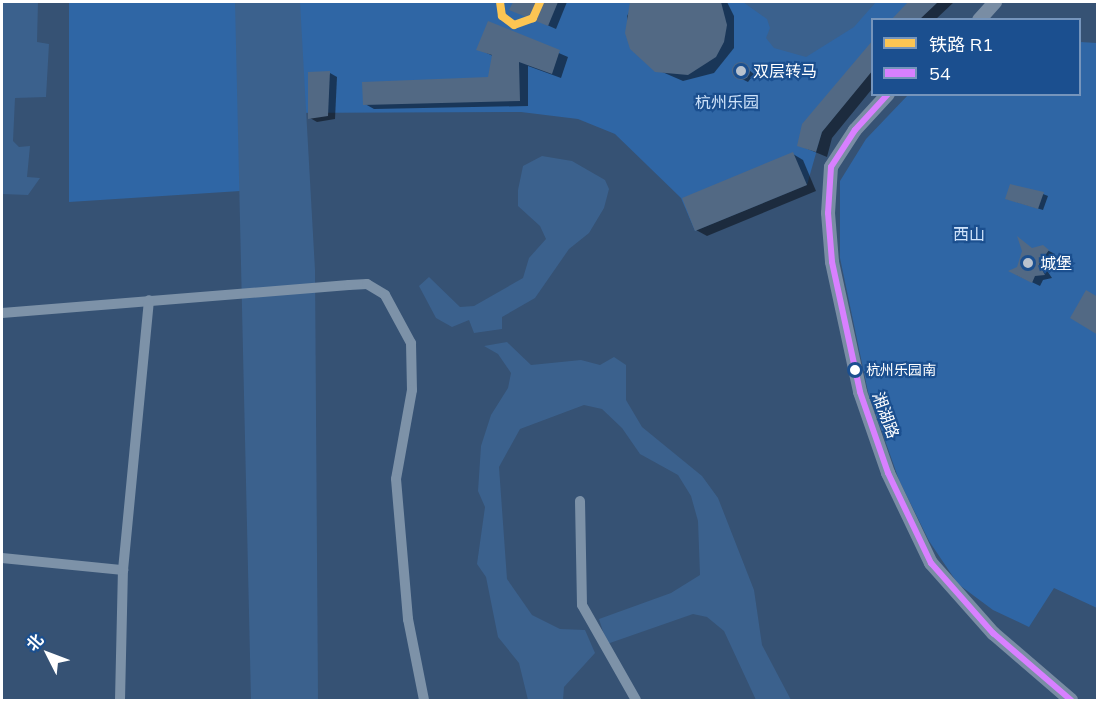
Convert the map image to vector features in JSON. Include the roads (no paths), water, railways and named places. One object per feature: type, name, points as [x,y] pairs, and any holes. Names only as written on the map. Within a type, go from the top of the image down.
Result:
[{"type":"main road","points":[[981,18],[994,2]]},
{"type":"main road","name":"湘湖路","points":[[886,96],[855,130],[831,167],[828,213],[832,262],[860,392],[888,473],[931,563],[993,633],[1071,700]]},
{"type":"street","points":[[2,313],[228,292],[315,287],[367,285],[384,295],[411,343],[412,390],[396,479],[408,619],[424,700]]},
{"type":"street","points":[[120,700],[123,570],[148,300]]},
{"type":"street","points":[[580,501],[582,605],[636,700]]},
{"type":"street","points":[[2,558],[123,570]]},
{"type":"rail line","name":"R1","points":[[500,2],[502,16],[514,25],[533,18],[540,2]]},
{"type":"place","name":"双层转马","points":[[741,71]]},
{"type":"place","name":"城堡","points":[[1028,263]]},
{"type":"place","name":"杭州乐园南","points":[[855,370]]},
{"type":"park label","name":"杭州乐园","points":[[727,102]]},
{"type":"park label","name":"西山","points":[[969,234]]}]
